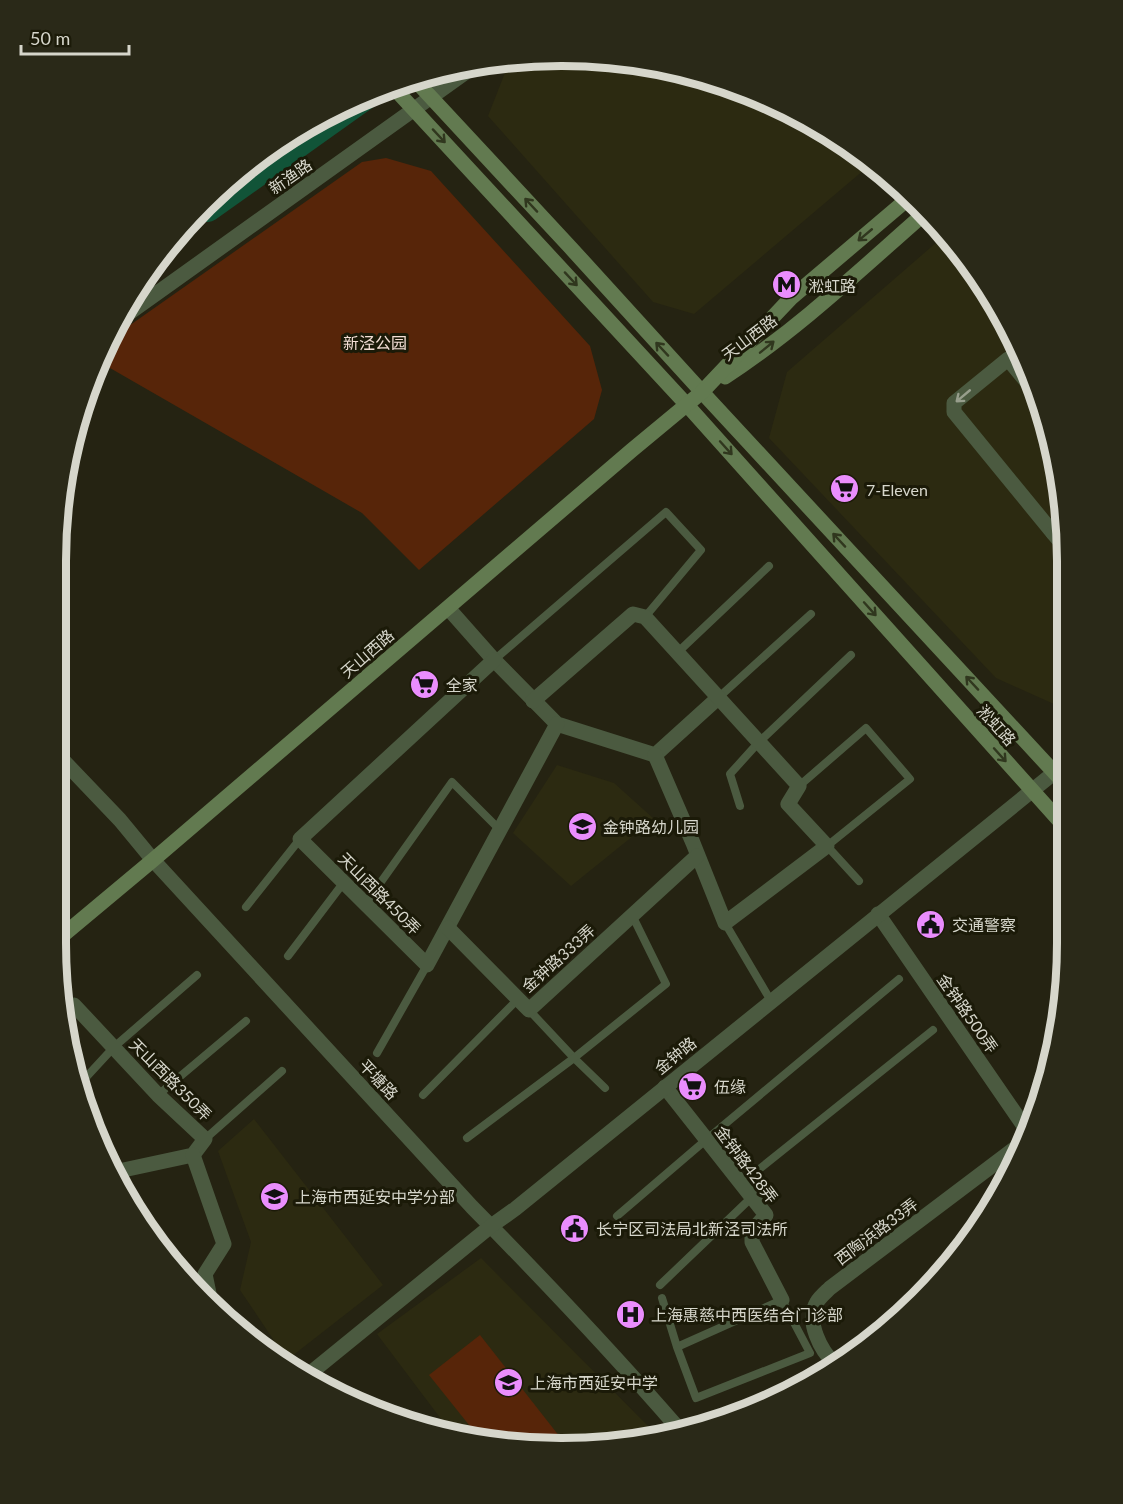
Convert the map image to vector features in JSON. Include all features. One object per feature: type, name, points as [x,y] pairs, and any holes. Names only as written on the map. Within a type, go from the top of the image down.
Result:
[{"type":"main road","name":"淞虹路","points":[[421,87],[702,392],[1057,765]]},
{"type":"main road","name":"淞虹路","points":[[399,93],[687,405],[1057,818]]},
{"type":"main road","name":"天山西路","points":[[66,933],[702,392],[791,298],[903,203]]},
{"type":"main road","name":"天山西路","points":[[702,392],[770,345],[839,289],[919,218]]},
{"type":"street","name":"新渔路","points":[[136,308],[460,77]]},
{"type":"street","points":[[1012,355],[954,403],[954,412],[1056,526]]},
{"type":"street","points":[[448,608],[532,701],[557,724],[655,755],[725,922],[827,846],[788,804],[798,786],[645,617],[633,614],[532,701]]},
{"type":"street","points":[[300,839],[494,660]]},
{"type":"street","points":[[655,755],[718,698]]},
{"type":"street","name":"天山西路450弄","points":[[300,839],[427,965],[557,724]]},
{"type":"street","name":"平塘路","points":[[66,763],[675,1424]]},
{"type":"street","name":"金钟路","points":[[314,1372],[491,1226],[515,1209],[1057,770]]},
{"type":"street","name":"金钟路333弄","points":[[448,928],[523,1004],[632,915],[697,856]]},
{"type":"street","name":"金钟路500弄","points":[[878,914],[1022,1124]]},
{"type":"street","name":"天山西路350弄","points":[[70,1008],[74,1005],[158,1095],[205,1139],[194,1155]]},
{"type":"street","name":"金钟路428弄","points":[[665,1087],[766,1215],[753,1231],[752,1242],[782,1300]]},
{"type":"street","points":[[122,1170],[194,1155],[224,1244],[205,1274],[208,1290]]},
{"type":"street","name":"西陶浜路33弄","points":[[829,1359],[812,1321],[816,1303],[830,1288],[1008,1157]]},
{"type":"lane","points":[[494,660],[666,512],[701,550],[645,617]]},
{"type":"lane","points":[[677,653],[769,566]]},
{"type":"lane","points":[[718,698],[811,614]]},
{"type":"lane","points":[[740,806],[730,774],[758,743],[851,655]]},
{"type":"lane","points":[[798,786],[866,728],[910,779],[827,846],[859,881]]},
{"type":"lane","points":[[366,903],[452,783],[500,830]]},
{"type":"lane","points":[[246,908],[300,839]]},
{"type":"lane","points":[[288,956],[344,882]]},
{"type":"lane","points":[[467,1138],[574,1058],[666,984],[632,915]]},
{"type":"lane","points":[[725,922],[771,1001]]},
{"type":"lane","points":[[377,1053],[427,965]]},
{"type":"lane","points":[[85,1078],[114,1047],[197,975]]},
{"type":"lane","points":[[617,1216],[899,979]]},
{"type":"lane","points":[[423,1095],[523,1004],[605,1088]]},
{"type":"lane","points":[[158,1095],[246,1021]]},
{"type":"lane","points":[[742,1183],[933,1030]]},
{"type":"lane","points":[[205,1139],[282,1071]]},
{"type":"lane","points":[[660,1285],[752,1197]]},
{"type":"lane","points":[[662,1298],[677,1347],[696,1398],[810,1353],[782,1300],[677,1347]]},
{"type":"shaded area","points":[[562,66],[626,70],[690,83],[751,104],[809,132],[865,169],[694,314],[653,302],[488,116],[506,69]]},
{"type":"shaded area","points":[[939,241],[955,260],[991,314],[1006,342],[1031,402],[1040,433],[1053,497],[1056,529],[1057,705],[996,678],[769,438],[787,372]]},
{"type":"shaded area","name":"金钟路幼儿园","points":[[557,765],[614,783],[654,819],[571,886],[513,833]]},
{"type":"shaded area","name":"上海市西延安中学分部","points":[[254,1119],[383,1285],[291,1357],[280,1350],[240,1290],[251,1242],[218,1151]]},
{"type":"shaded area","name":"上海市西延安中学","points":[[481,1258],[651,1429],[626,1434],[562,1438],[497,1434],[444,1423],[377,1334]]},
{"type":"green space","name":"新泾公园","points":[[386,158],[431,171],[590,346],[602,390],[594,419],[419,570],[362,513],[107,366],[124,330],[362,162]]},
{"type":"green space","points":[[480,1335],[561,1438],[497,1434],[473,1429],[429,1375]]},
{"type":"waterway","points":[[231,193],[323,127]]},
{"type":"place","name":"淞虹路","points":[[787,285]]},
{"type":"place","name":"7-Eleven","points":[[845,489]]},
{"type":"place","name":"全家","points":[[425,684]]},
{"type":"place","name":"金钟路幼儿园","points":[[582,826]]},
{"type":"place","name":"交通警察","points":[[931,924]]},
{"type":"place","name":"伍缘","points":[[693,1086]]},
{"type":"place","name":"上海市西延安中学分部","points":[[274,1196]]},
{"type":"place","name":"长宁区司法局北新泾司法所","points":[[575,1228]]},
{"type":"place","name":"上海惠慈中西医结合门诊部","points":[[630,1314]]},
{"type":"place","name":"上海市西延安中学","points":[[509,1382]]}]
